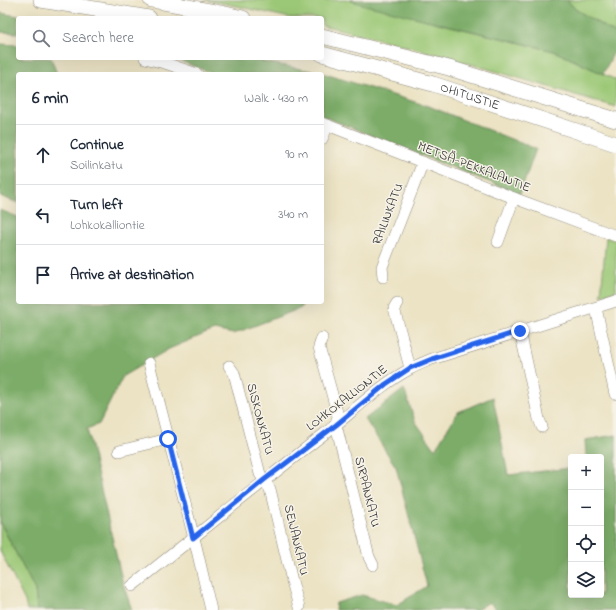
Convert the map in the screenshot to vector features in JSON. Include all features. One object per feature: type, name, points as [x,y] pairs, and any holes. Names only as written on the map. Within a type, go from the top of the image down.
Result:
[{"type":"highway","points":[[41,0],[138,16]]},
{"type":"highway","points":[[151,0],[234,16]]},
{"type":"highway","name":"OHITUSTIE","points":[[324,37],[449,68],[616,120]]},
{"type":"highway","name":"OHITUSTIE","points":[[324,55],[433,84],[616,144]]},
{"type":"street","points":[[153,60],[191,72]]},
{"type":"street","name":"METSÄ-PEKKALANTIE","points":[[325,124],[616,236]]},
{"type":"street","name":"RAILINKATU","points":[[383,277],[382,267],[423,162]]},
{"type":"street","points":[[498,242],[514,198]]},
{"type":"street","name":"LOHKOKALLIONTIE","points":[[132,586],[386,384],[410,368],[432,359],[616,302]]},
{"type":"street","points":[[397,303],[394,308],[410,368]]},
{"type":"street","points":[[596,308],[615,394]]},
{"type":"street","points":[[520,331],[542,427]]},
{"type":"street","name":"SIRPANKATU","points":[[322,338],[319,347],[338,416],[336,425],[373,565]]},
{"type":"street","points":[[149,363],[211,610]]},
{"type":"street","name":"SISKONKATU","points":[[229,366],[234,373],[260,474],[264,480]]},
{"type":"street","points":[[119,451],[168,439]]},
{"type":"street","name":"SEIJANKATU","points":[[264,480],[270,489],[299,607]]},
{"type":"green space","points":[[205,0],[353,0],[438,23],[554,51],[616,80],[616,107],[433,53],[324,25],[324,16],[281,16]]},
{"type":"green space","points":[[349,0],[567,0],[575,9],[616,34],[616,48],[603,74],[554,51]]},
{"type":"green space","points":[[567,0],[616,0],[616,34],[575,9]]},
{"type":"green space","points":[[0,13],[19,16],[16,16],[16,33],[0,32]]},
{"type":"green space","points":[[0,44],[16,45],[16,60],[52,60],[56,72],[16,72],[16,202],[0,196]]},
{"type":"green space","points":[[178,60],[254,60],[317,72],[209,72]]},
{"type":"green space","points":[[324,74],[431,107],[536,149],[520,194],[324,117]]},
{"type":"green space","points":[[0,210],[16,216],[16,304],[302,304],[301,308],[233,334],[214,330],[169,349],[123,376],[99,424],[87,429],[123,584],[132,610],[37,610],[35,590],[0,520]]},
{"type":"green space","points":[[606,237],[616,241],[616,291],[601,295]]},
{"type":"green space","points":[[404,389],[415,421],[435,449],[458,412],[493,397],[508,475],[568,468],[568,598],[604,598],[604,454],[586,454],[585,440],[616,435],[616,610],[497,610],[489,602],[477,610],[335,610],[336,603],[362,595],[397,605],[427,586],[396,467],[365,419]]},
{"type":"green space","points":[[0,520],[35,590],[37,610],[27,610],[25,601],[0,551]]},
{"type":"route","points":[[168,439],[193,538],[386,384],[410,368],[432,359],[520,331]]}]
